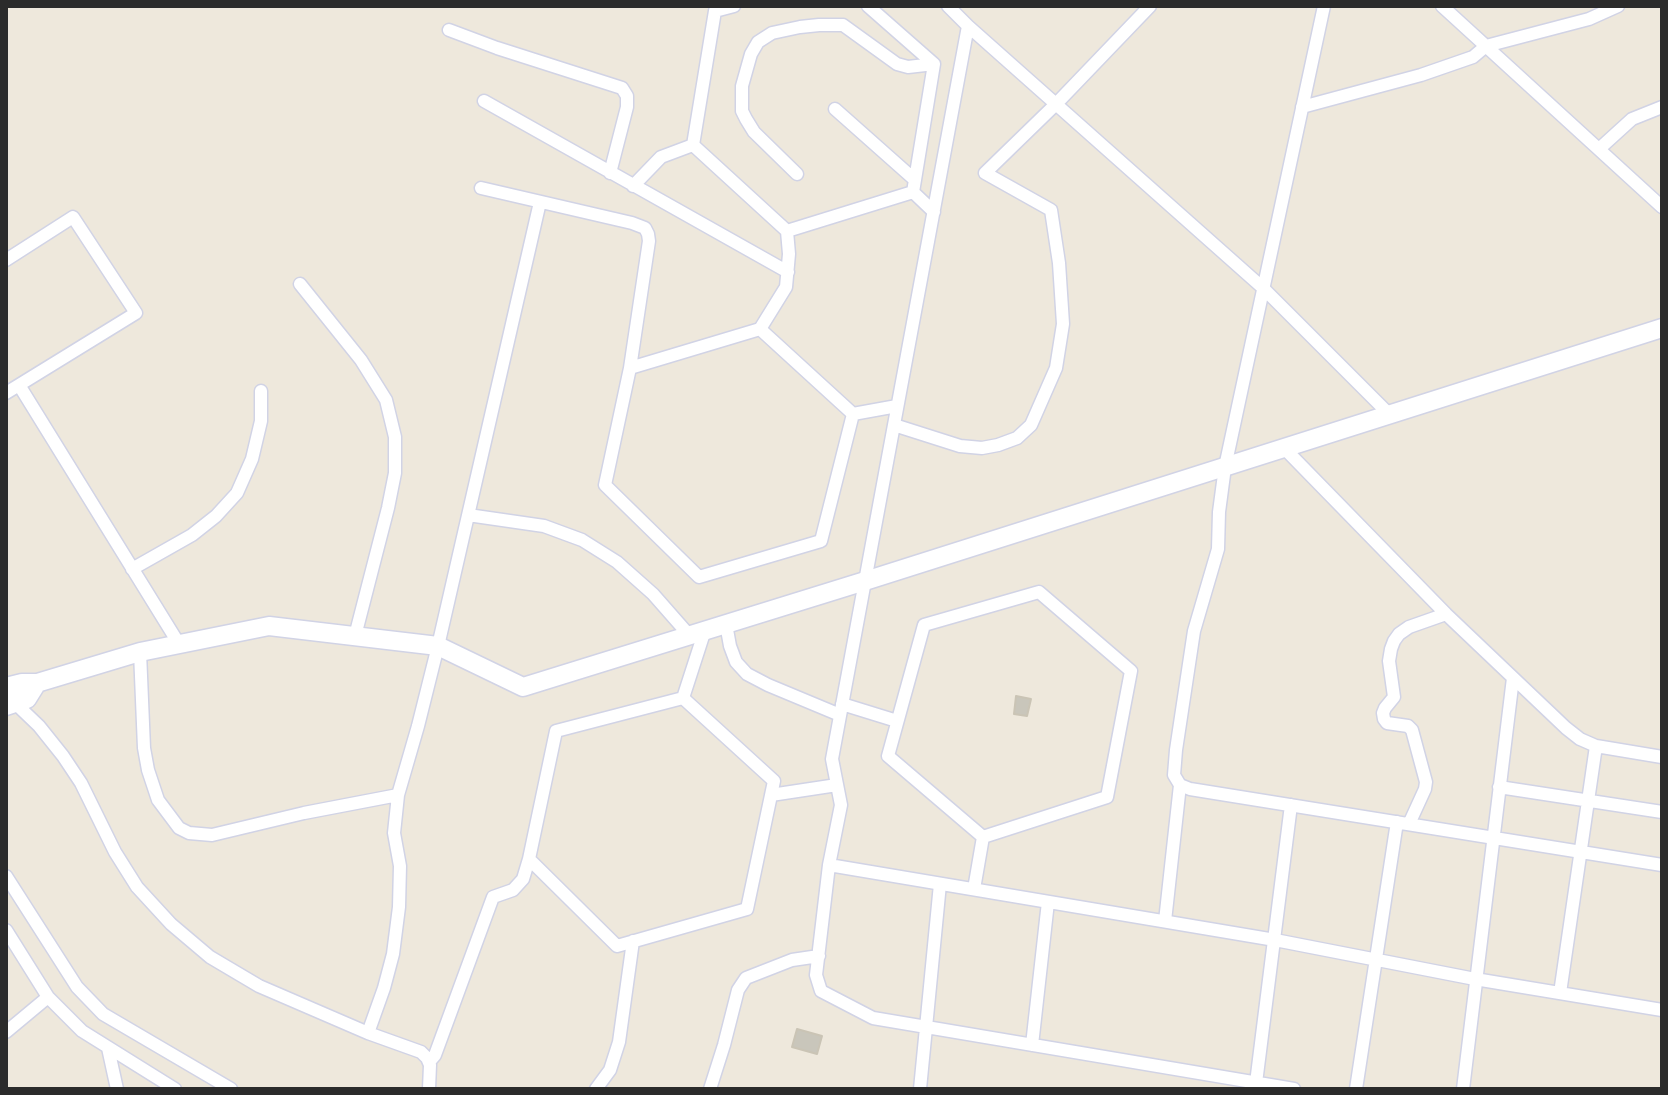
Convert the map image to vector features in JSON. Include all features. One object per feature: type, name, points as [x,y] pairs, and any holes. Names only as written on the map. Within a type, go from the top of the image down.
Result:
[{"type":"street","points":[[693,145],[713,9],[734,6]]},
{"type":"street","points":[[868,6],[934,64]]},
{"type":"street","points":[[948,6],[1263,288],[1389,414]]},
{"type":"street","points":[[894,425],[960,446],[982,448],[1017,438],[1031,425],[1056,368],[1063,324],[1059,263],[1051,210],[985,173],[1150,6]]},
{"type":"street","points":[[1324,6],[1225,467],[1218,549],[1194,631],[1174,775],[1180,785],[1190,789],[1662,865]]},
{"type":"street","points":[[1442,6],[1662,207]]},
{"type":"street","points":[[1302,107],[1421,75],[1473,57],[1486,46],[1589,19],[1618,6]]},
{"type":"street","points":[[797,174],[754,132],[742,111],[742,86],[751,54],[758,42],[772,33],[800,27],[843,25],[897,64],[908,67],[934,64]]},
{"type":"street","points":[[968,26],[832,759],[841,805],[829,865],[816,975],[821,991],[873,1018],[1294,1089]]},
{"type":"street","points":[[449,30],[622,88],[627,96],[627,107],[610,173]]},
{"type":"street","points":[[914,186],[934,64]]},
{"type":"street","points":[[484,101],[788,272]]},
{"type":"street","points":[[1599,149],[1632,119],[1662,107]]},
{"type":"street","points":[[835,109],[914,186],[934,212]]},
{"type":"street","points":[[633,186],[661,157],[693,145]]},
{"type":"street","points":[[630,368],[760,329],[786,287],[787,231],[693,145]]},
{"type":"street","points":[[787,231],[914,186]]},
{"type":"street","points":[[481,188],[645,228],[648,234],[630,368],[605,485],[699,577],[821,541],[853,414]]},
{"type":"street","points":[[368,1033],[393,954],[399,907],[400,866],[394,833],[398,795],[438,646],[540,202]]},
{"type":"street","points":[[6,260],[73,217],[136,313],[6,393]]},
{"type":"street","points":[[300,284],[361,360],[386,400],[395,437],[395,473],[355,636]]},
{"type":"street","points":[[429,1089],[429,1062],[421,1052],[368,1033],[259,986],[210,957],[171,924],[137,887],[63,756],[39,726],[9,699],[22,683],[37,683],[140,652],[269,626],[438,646],[523,687],[1662,328]]},
{"type":"street","points":[[760,329],[853,414]]},
{"type":"street","points":[[19,385],[179,644]]},
{"type":"street","points":[[132,569],[192,535],[216,516],[237,493],[252,459],[258,434],[261,391]]},
{"type":"street","points":[[853,414],[897,406]]},
{"type":"street","points":[[1284,448],[1446,614],[1566,728],[1596,746],[1662,757]]},
{"type":"street","points":[[468,515],[544,526],[582,540],[617,562],[697,633]]},
{"type":"street","points":[[1039,592],[1131,671],[1107,797],[983,837],[888,756],[924,625],[1039,592]]},
{"type":"street","points":[[1356,1089],[1376,960],[1403,823],[1425,789],[1426,782],[1412,730],[1408,726],[1387,723],[1384,719],[1385,708],[1394,697],[1389,661],[1391,649],[1399,634],[1409,627],[1446,614]]},
{"type":"street","points":[[726,624],[736,662],[747,674],[768,685],[841,709],[897,721]]},
{"type":"street","points":[[683,698],[697,633]]},
{"type":"street","points":[[140,652],[144,748],[148,770],[158,800],[179,828],[189,833],[212,835],[398,795]]},
{"type":"street","points":[[1463,1089],[1513,678]]},
{"type":"street","points":[[529,859],[617,946],[747,909],[774,781],[683,698]]},
{"type":"street","points":[[429,1062],[435,1055],[493,897],[513,890],[523,879],[556,731],[683,698]]},
{"type":"street","points":[[1560,993],[1596,746]]},
{"type":"street","points":[[771,795],[837,785]]},
{"type":"street","points":[[1165,921],[1180,785]]},
{"type":"street","points":[[1499,787],[1662,812]]},
{"type":"street","points":[[1256,1083],[1291,805]]},
{"type":"street","points":[[974,889],[983,837]]},
{"type":"street","points":[[829,865],[1275,940],[1475,979],[1662,1010]]},
{"type":"street","points":[[6,876],[77,987],[103,1014],[231,1089]]},
{"type":"street","points":[[920,1089],[940,884]]},
{"type":"street","points":[[1032,1045],[1048,902]]},
{"type":"street","points":[[6,930],[48,997],[82,1031],[175,1089]]},
{"type":"street","points":[[596,1089],[610,1070],[619,1042],[633,941]]},
{"type":"street","points":[[710,1089],[738,990],[746,978],[792,960],[819,956]]},
{"type":"street","points":[[6,1032],[48,997]]},
{"type":"street","points":[[108,1048],[117,1089]]},
{"type":"building","points":[[1016,696],[1031,699],[1027,716],[1014,714]]},
{"type":"building","points":[[797,1029],[822,1036],[817,1054],[792,1047]]}]
